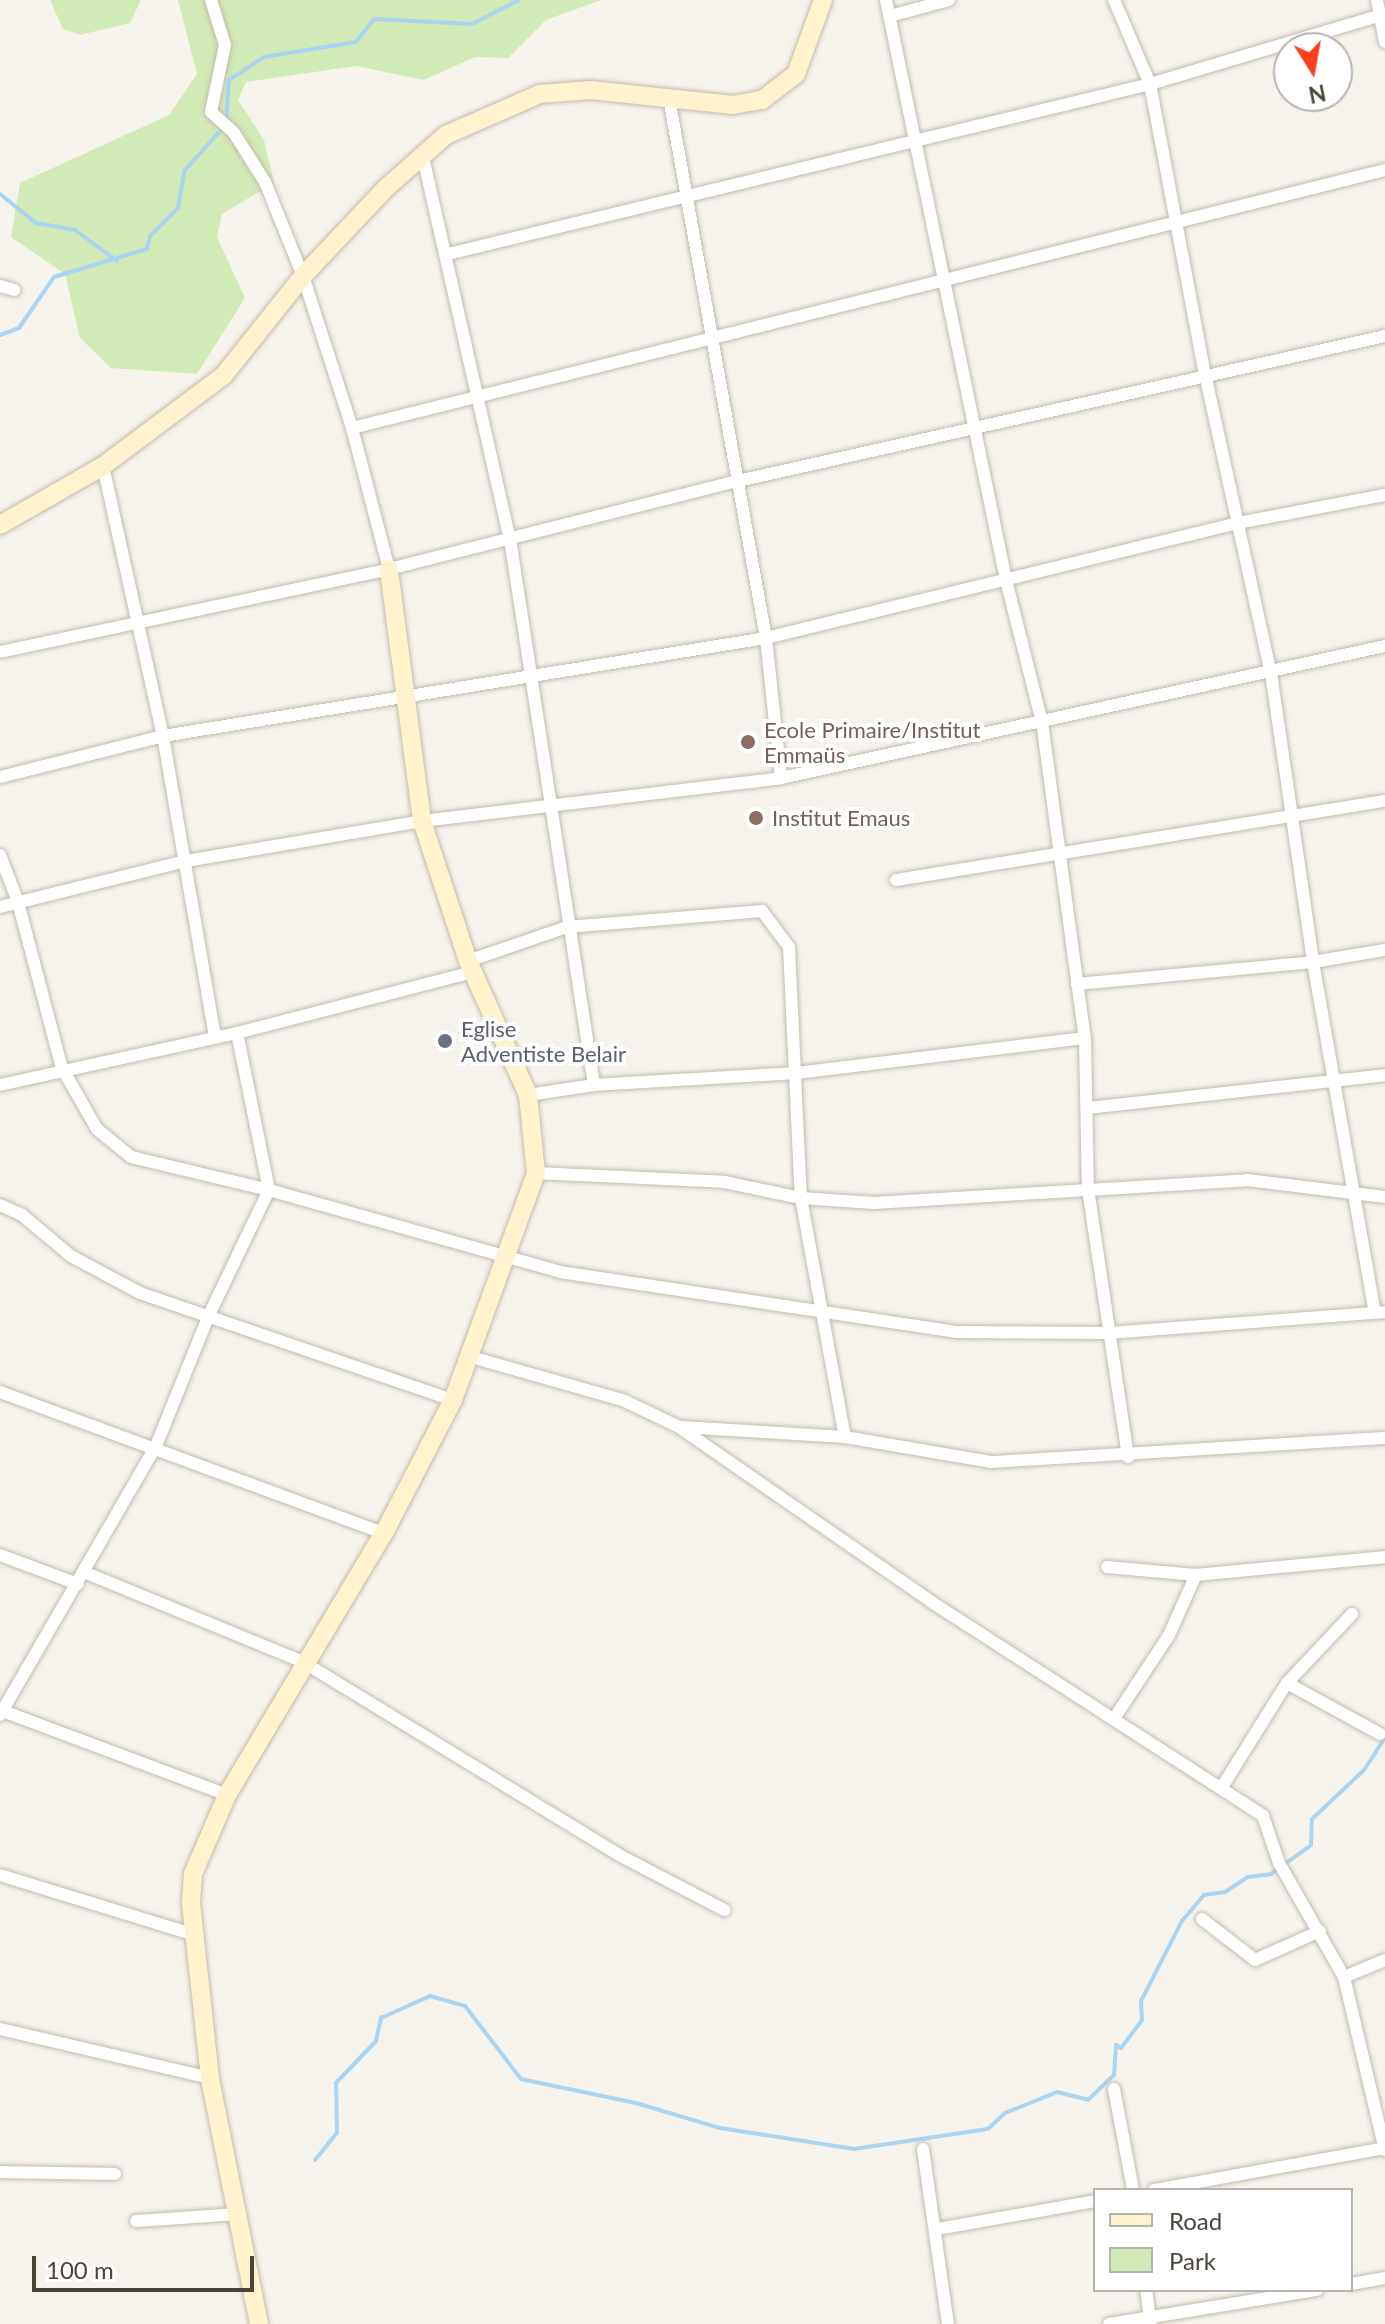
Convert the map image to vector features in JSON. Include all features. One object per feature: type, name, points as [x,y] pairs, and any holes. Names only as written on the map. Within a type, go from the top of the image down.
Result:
[{"type":"street","points":[[211,0],[225,45],[211,112],[217,121],[234,133],[265,182],[303,276],[352,428],[389,569],[403,695],[422,821],[470,967],[528,1095],[536,1173],[509,1259],[453,1400],[384,1533],[303,1662],[227,1795],[193,1874],[195,1935],[210,2078],[259,2324]]},
{"type":"street","points":[[0,525],[103,466],[224,375],[303,276],[422,153],[472,122],[540,94],[590,90],[733,105],[762,100],[796,74],[823,0]]},
{"type":"street","points":[[886,0],[1006,580],[1042,722],[1085,1038],[1088,1189],[1107,1333],[1128,1457]]},
{"type":"street","points":[[890,16],[949,0]]},
{"type":"street","points":[[0,855],[18,902],[62,1068],[97,1129],[115,1148],[131,1157],[269,1190],[560,1272],[958,1332],[1107,1333],[1380,1312],[1353,1195],[1313,962],[1271,673],[1205,374],[1150,84],[1114,0]]},
{"type":"street","points":[[1377,0],[1383,15],[1385,42]]},
{"type":"street","points":[[448,254],[1150,84],[1383,15]]},
{"type":"street","points":[[669,98],[766,638],[781,778]]},
{"type":"street","points":[[422,153],[448,254],[475,398],[510,539],[533,676],[567,927],[594,1085]]},
{"type":"street","points":[[352,428],[1385,170]]},
{"type":"street","points":[[0,286],[14,290]]},
{"type":"street","points":[[0,652],[389,569],[738,481],[1385,336]]},
{"type":"street","points":[[103,466],[163,736],[215,1038]]},
{"type":"street","points":[[0,777],[163,736],[766,638],[1238,523],[1385,495]]},
{"type":"street","points":[[0,907],[186,861],[422,821],[781,778],[1385,646]]},
{"type":"street","points":[[896,880],[1290,819],[1385,801]]},
{"type":"street","points":[[0,1085],[62,1068],[237,1033],[470,967],[567,927],[762,911],[789,947],[801,1198],[845,1437]]},
{"type":"street","points":[[1077,984],[1313,962],[1385,950]]},
{"type":"street","points":[[227,1795],[1,1712],[156,1446],[209,1315],[269,1190],[237,1033]]},
{"type":"street","points":[[528,1095],[594,1085],[796,1073],[1085,1038]]},
{"type":"street","points":[[1088,1108],[1385,1075]]},
{"type":"street","points":[[536,1173],[724,1182],[801,1198],[874,1203],[1247,1180],[1385,1197]]},
{"type":"street","points":[[0,1205],[22,1215],[71,1256],[140,1293],[453,1400]]},
{"type":"street","points":[[471,1357],[625,1401],[679,1427],[933,1603],[1115,1717],[1263,1816],[1281,1867],[1344,1977],[1371,2078],[1385,2149],[1165,2188]]},
{"type":"street","points":[[0,1392],[156,1446],[384,1533]]},
{"type":"street","points":[[679,1427],[845,1437],[992,1462],[1128,1457],[1385,1438]]},
{"type":"street","points":[[0,1555],[81,1578],[303,1662],[619,1855],[724,1910]]},
{"type":"street","points":[[1107,1567],[1196,1575],[1385,1557]]},
{"type":"street","points":[[1115,1717],[1169,1635],[1196,1575]]},
{"type":"street","points":[[1222,1787],[1287,1683],[1352,1614]]},
{"type":"street","points":[[1287,1683],[1380,1734]]},
{"type":"street","points":[[0,1875],[195,1935]]},
{"type":"street","points":[[1202,1919],[1255,1960],[1320,1931]]},
{"type":"street","points":[[1344,1977],[1385,1960]]},
{"type":"street","points":[[0,2029],[210,2078]]},
{"type":"street","points":[[1371,2078],[1385,2073]]},
{"type":"street","points":[[1114,2089],[1133,2188]]},
{"type":"street","points":[[923,2149],[937,2229],[948,2324]]},
{"type":"street","points":[[0,2172],[115,2174]]},
{"type":"street","points":[[937,2229],[1093,2201]]},
{"type":"street","points":[[136,2221],[235,2214]]},
{"type":"street","points":[[1353,2284],[1385,2278]]},
{"type":"street","points":[[1146,2292],[1151,2321]]},
{"type":"street","points":[[1109,2324],[1151,2321],[1306,2292]]},
{"type":"green space","points":[[50,0],[141,0],[130,23],[80,35],[63,29]]},
{"type":"green space","points":[[178,0],[601,0],[546,20],[508,58],[475,57],[424,80],[356,66],[246,82],[238,100],[264,140],[274,183],[222,214],[217,237],[245,298],[197,374],[111,368],[80,338],[65,274],[11,237],[20,183],[169,115],[197,74]]},
{"type":"waterway","points":[[226,120],[229,80],[264,57],[356,42],[374,19],[472,24],[519,0]]},
{"type":"waterway","points":[[0,335],[19,328],[54,277],[147,249],[150,236],[178,208],[185,170],[223,128]]},
{"type":"waterway","points":[[0,194],[36,223],[75,230],[117,261]]},
{"type":"waterway","points":[[315,2160],[337,2133],[336,2083],[376,2041],[381,2018],[430,1996],[465,2006],[521,2079],[636,2103],[720,2128],[854,2149],[988,2129],[1005,2113],[1057,2092],[1088,2100],[1114,2075],[1116,2045],[1121,2048],[1142,2020],[1141,2001],[1182,1921],[1204,1895],[1225,1892],[1248,1877],[1271,1874],[1311,1845],[1312,1819],[1364,1770],[1385,1738]]},
{"type":"place","name":"Ecole Primaire/Institut Emmaüs","points":[[748,742]]},
{"type":"place","name":"Institut Emaus","points":[[756,818]]},
{"type":"place","name":"Eglise Adventiste Belair","points":[[445,1041]]}]
